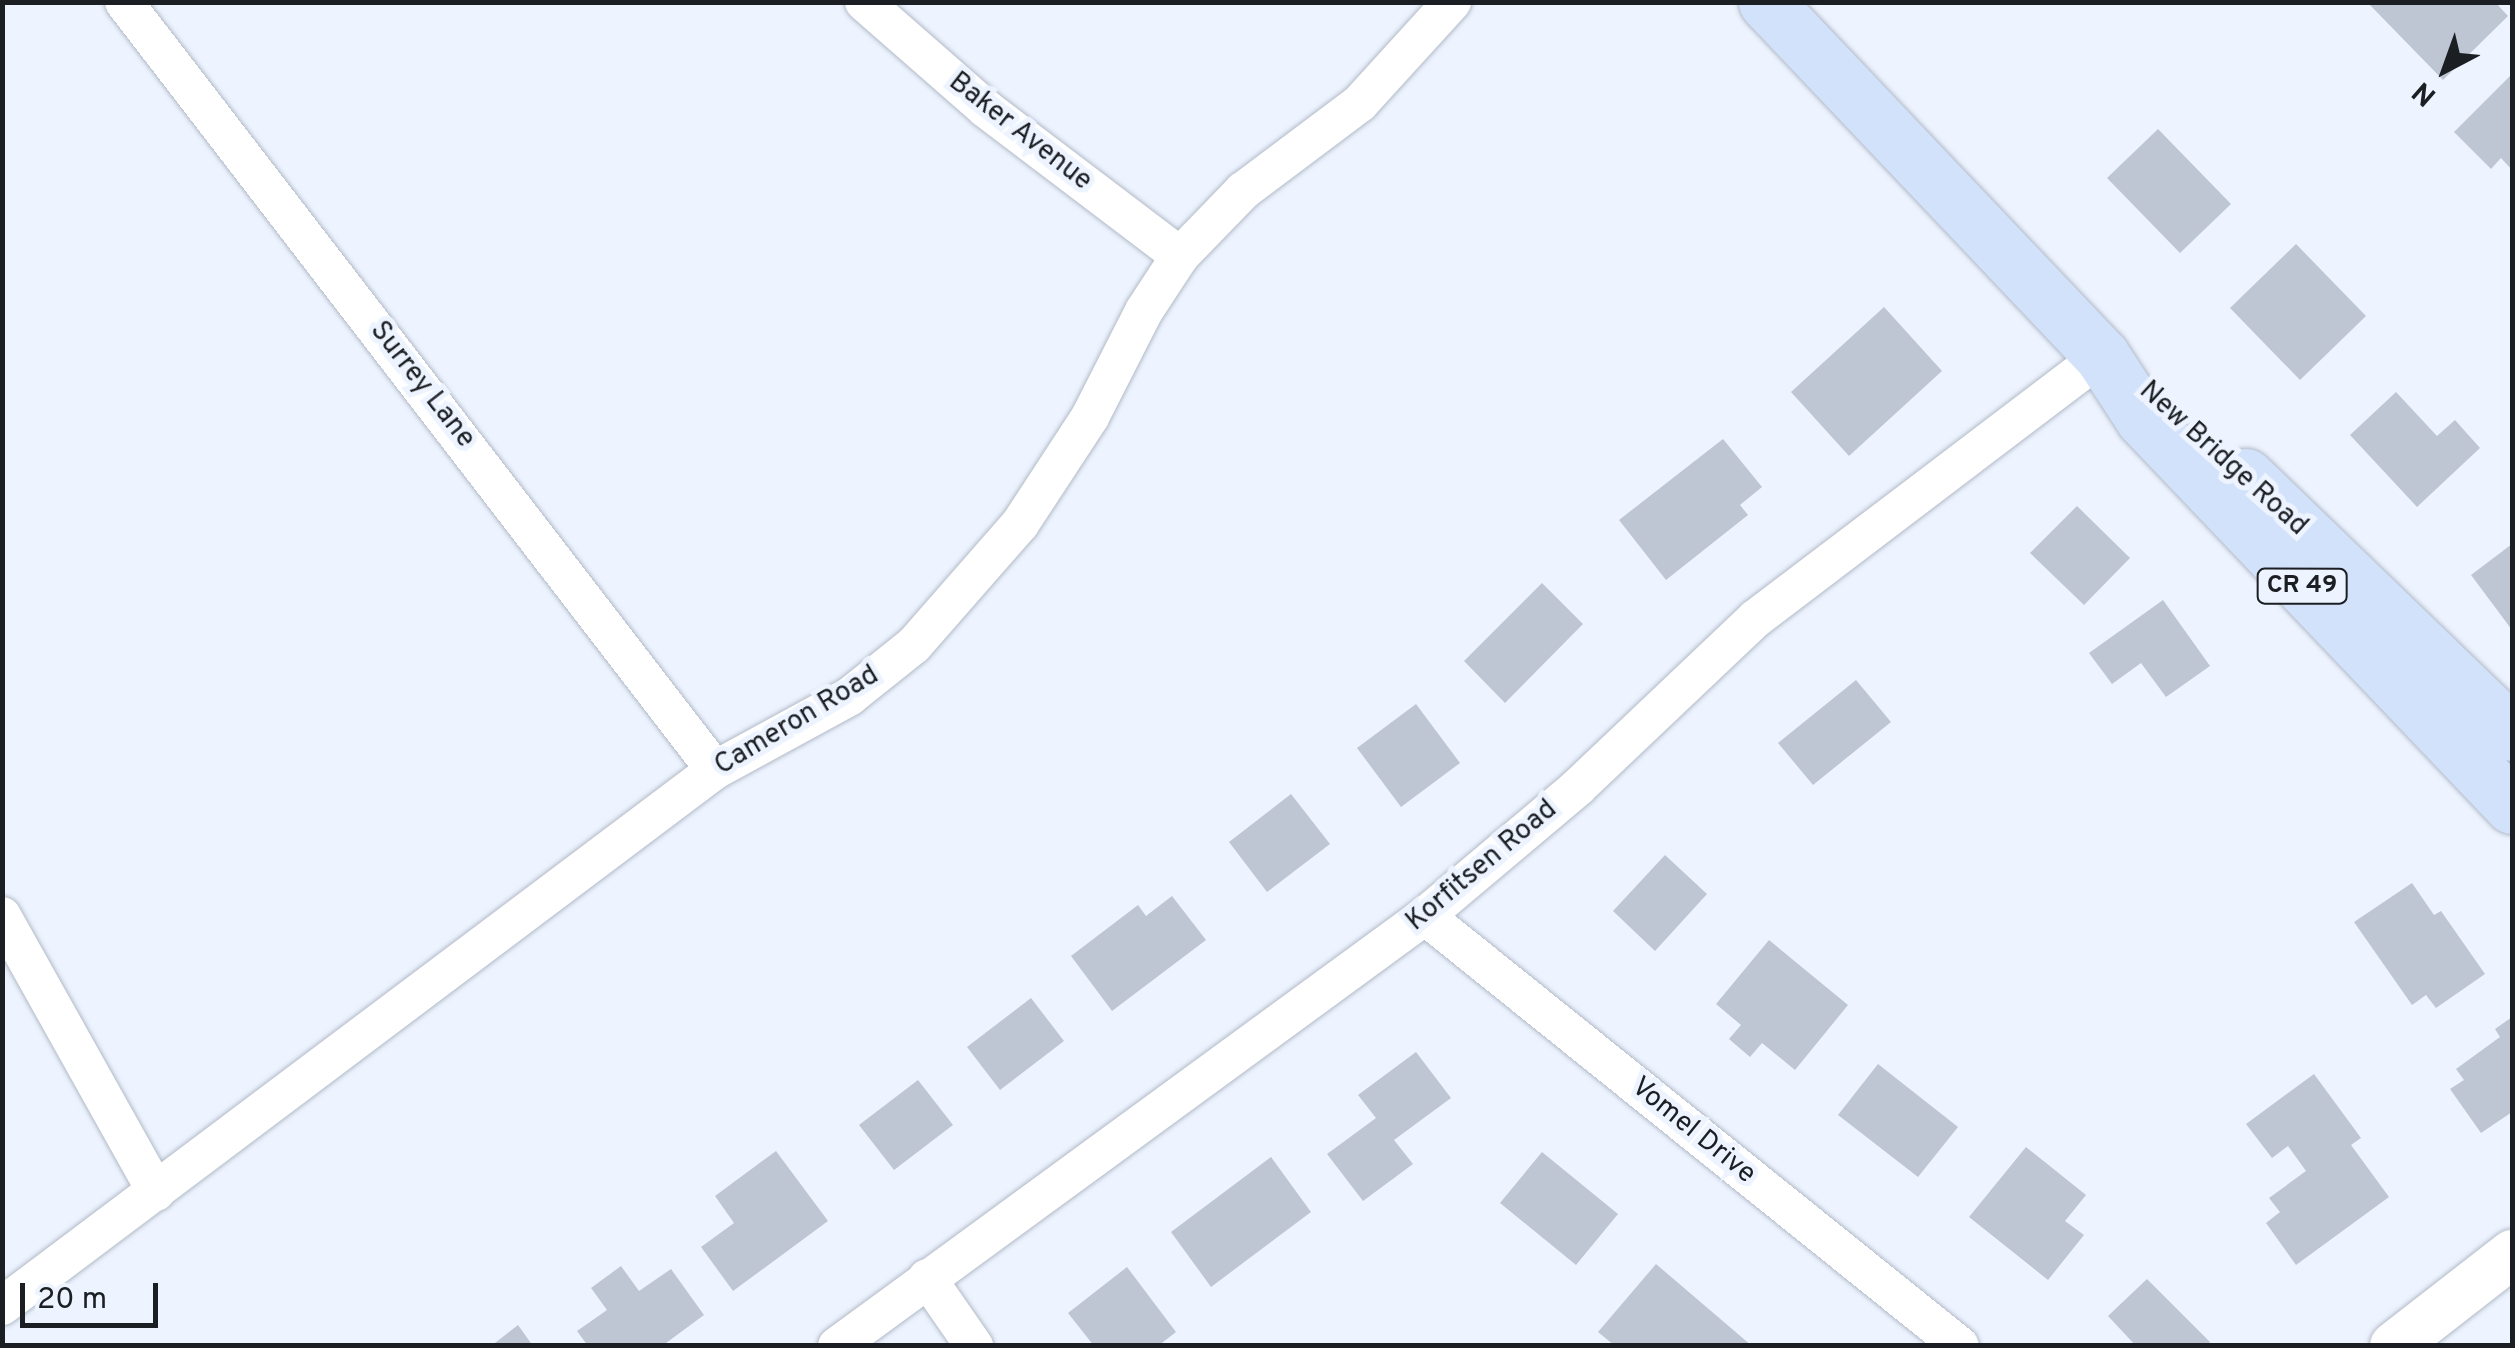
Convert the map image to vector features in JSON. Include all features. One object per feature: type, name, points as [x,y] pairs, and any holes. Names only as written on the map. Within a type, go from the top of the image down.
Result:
[{"type":"main road","name":"New Bridge Road","points":[[1766,2],[2102,356],[2142,420],[2512,806]]},
{"type":"main road","name":"New Bridge Road","points":[[2102,356],[2165,399],[2512,733]]},
{"type":"street","name":"Surrey Lane","points":[[124,2],[715,770]]},
{"type":"street","name":"Baker Avenue","points":[[864,2],[985,108],[1180,256]]},
{"type":"street","name":"Cameron Road","points":[[2,1306],[715,770],[850,696],[914,644],[1020,524],[1090,417],[1144,311],[1180,256],[1243,191],[1360,104],[1452,2]]},
{"type":"street","name":"Korfitsen Road","points":[[837,1346],[1425,916],[1578,787],[1755,619],[2102,356]]},
{"type":"street","points":[[2,916],[156,1192]]},
{"type":"street","name":"Vomel Drive","points":[[1425,916],[1960,1346]]},
{"type":"street","points":[[2394,1346],[2512,1254]]},
{"type":"street","points":[[927,1278],[974,1346]]},
{"type":"building","points":[[2367,2],[2495,2],[2508,16],[2443,80]]},
{"type":"building","points":[[2512,74],[2512,170],[2501,158],[2491,169],[2454,132]]},
{"type":"building","points":[[2158,129],[2231,204],[2180,253],[2107,178]]},
{"type":"building","points":[[2296,244],[2366,316],[2300,380],[2230,308]]},
{"type":"building","points":[[1884,307],[1942,371],[1849,456],[1791,392]]},
{"type":"building","points":[[2396,392],[2437,436],[2455,420],[2480,448],[2417,507],[2350,435]]},
{"type":"building","points":[[1723,439],[1762,487],[1740,505],[1748,515],[1666,580],[1619,520]]},
{"type":"building","points":[[2077,506],[2130,558],[2084,605],[2030,553]]},
{"type":"building","points":[[2512,544],[2512,630],[2471,575]]},
{"type":"building","points":[[1542,583],[1583,624],[1505,703],[1464,661]]},
{"type":"building","points":[[2163,600],[2210,666],[2166,697],[2141,663],[2112,684],[2089,653]]},
{"type":"building","points":[[1856,680],[1891,722],[1813,785],[1778,743]]},
{"type":"building","points":[[1416,704],[1460,763],[1401,807],[1357,748]]},
{"type":"building","points":[[1291,794],[1330,844],[1267,892],[1229,842]]},
{"type":"building","points":[[1665,855],[1707,894],[1655,951],[1613,911]]},
{"type":"building","points":[[2412,883],[2434,915],[2441,911],[2485,974],[2436,1008],[2426,995],[2412,1005],[2354,922]]},
{"type":"building","points":[[1172,896],[1206,940],[1112,1011],[1071,956],[1138,905],[1146,916]]},
{"type":"building","points":[[1769,940],[1848,1005],[1795,1070],[1762,1043],[1750,1057],[1729,1039],[1741,1025],[1716,1004]]},
{"type":"building","points":[[1031,998],[1064,1041],[1000,1090],[967,1047]]},
{"type":"building","points":[[2512,1017],[2512,1112],[2481,1133],[2450,1089],[2464,1080],[2456,1069],[2500,1037],[2495,1029]]},
{"type":"building","points":[[1416,1052],[1451,1098],[1394,1140],[1413,1164],[1363,1201],[1327,1154],[1376,1118],[1358,1095]]},
{"type":"building","points":[[1878,1064],[1958,1127],[1918,1177],[1838,1115]]},
{"type":"building","points":[[2314,1074],[2361,1138],[2351,1145],[2389,1197],[2296,1265],[2266,1223],[2280,1212],[2269,1198],[2306,1171],[2288,1146],[2272,1158],[2246,1124]]},
{"type":"building","points":[[918,1080],[953,1125],[894,1170],[859,1125]]},
{"type":"building","points":[[2026,1147],[2086,1195],[2065,1221],[2084,1235],[2048,1280],[1969,1217]]},
{"type":"building","points":[[776,1151],[828,1221],[733,1291],[701,1247],[734,1223],[715,1196]]},
{"type":"building","points":[[1542,1152],[1618,1214],[1576,1265],[1500,1203]]},
{"type":"building","points":[[1271,1157],[1311,1212],[1211,1287],[1171,1232]]},
{"type":"building","points":[[1656,1264],[1752,1346],[1615,1346],[1598,1332]]},
{"type":"building","points":[[621,1266],[639,1291],[671,1269],[704,1315],[662,1346],[588,1346],[577,1331],[607,1310],[591,1288]]},
{"type":"building","points":[[1127,1267],[1176,1332],[1158,1346],[1094,1346],[1068,1313]]},
{"type":"building","points":[[2147,1279],[2210,1342],[2206,1346],[2136,1346],[2108,1316]]},
{"type":"building","points":[[518,1325],[533,1346],[491,1346]]}]
